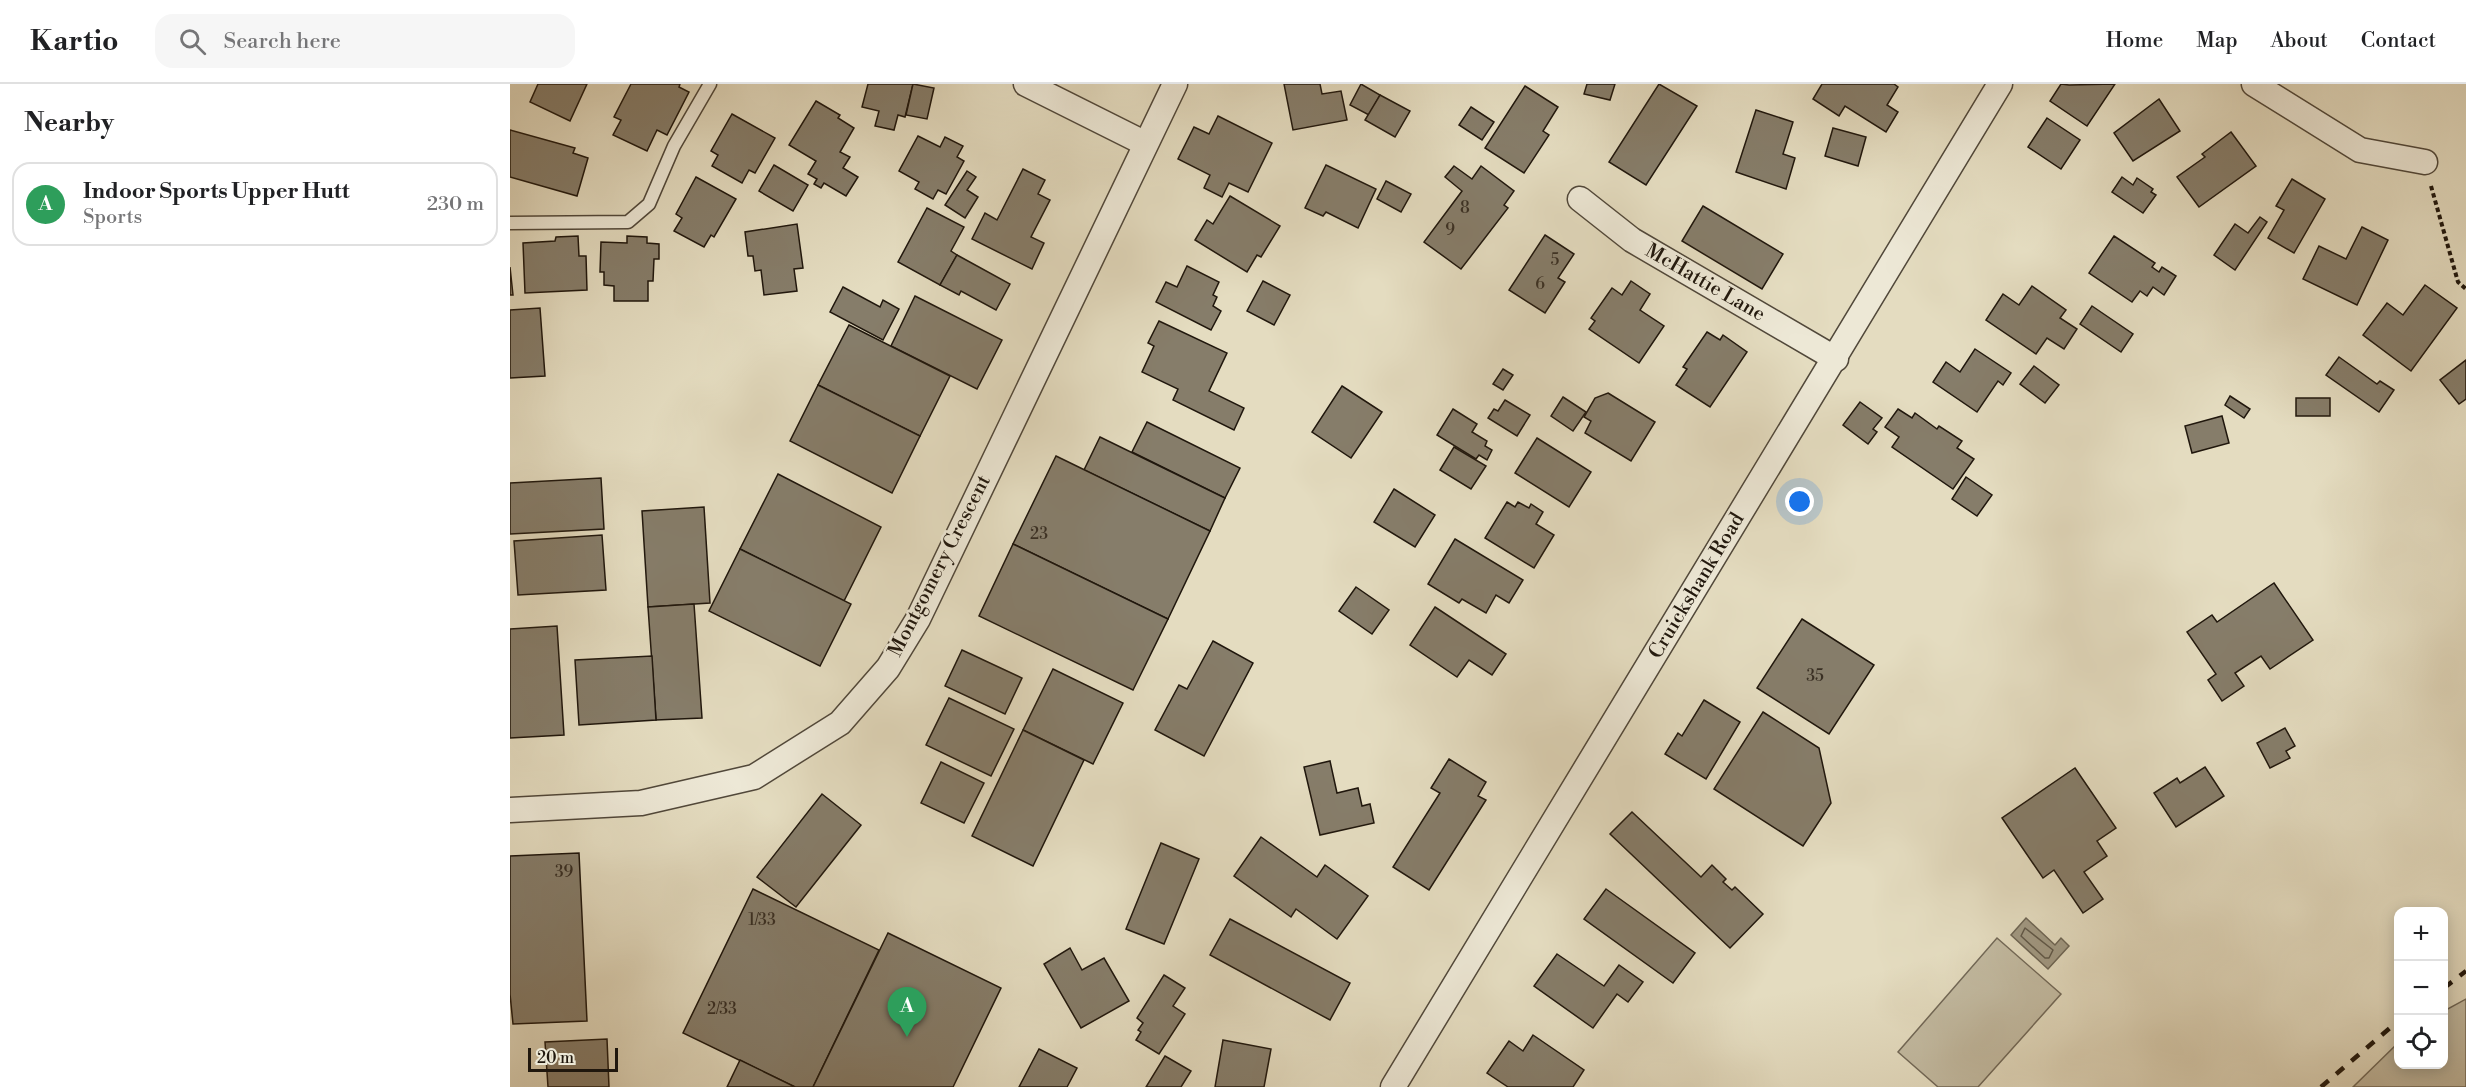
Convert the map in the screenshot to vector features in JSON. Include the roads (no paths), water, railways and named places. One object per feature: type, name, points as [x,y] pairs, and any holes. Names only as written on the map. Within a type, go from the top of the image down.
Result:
[{"type":"street","points":[[1026,84],[1144,143]]},
{"type":"street","name":"Montgomery Crescent","points":[[510,810],[641,803],[754,777],[840,723],[888,668],[918,619],[1144,143],[1175,84]]},
{"type":"street","name":"Cruickshank Road","points":[[1393,1087],[1836,359],[2000,84]]},
{"type":"street","points":[[2254,84],[2360,150],[2425,162]]},
{"type":"street","name":"McHattie Lane","points":[[1580,199],[1632,240],[1836,359]]},
{"type":"lane","points":[[510,223],[628,222],[649,204],[674,147],[710,84]]},
{"type":"water","points":[[2026,918],[2055,945],[2061,938],[2069,946],[2048,969],[2011,935]]},
{"type":"railway","points":[[2448,985],[2466,971]]},
{"type":"railway","points":[[2321,1087],[2394,1024]]},
{"type":"place","name":"Indoor Sports Upper Hutt","points":[[907,1037]]}]
